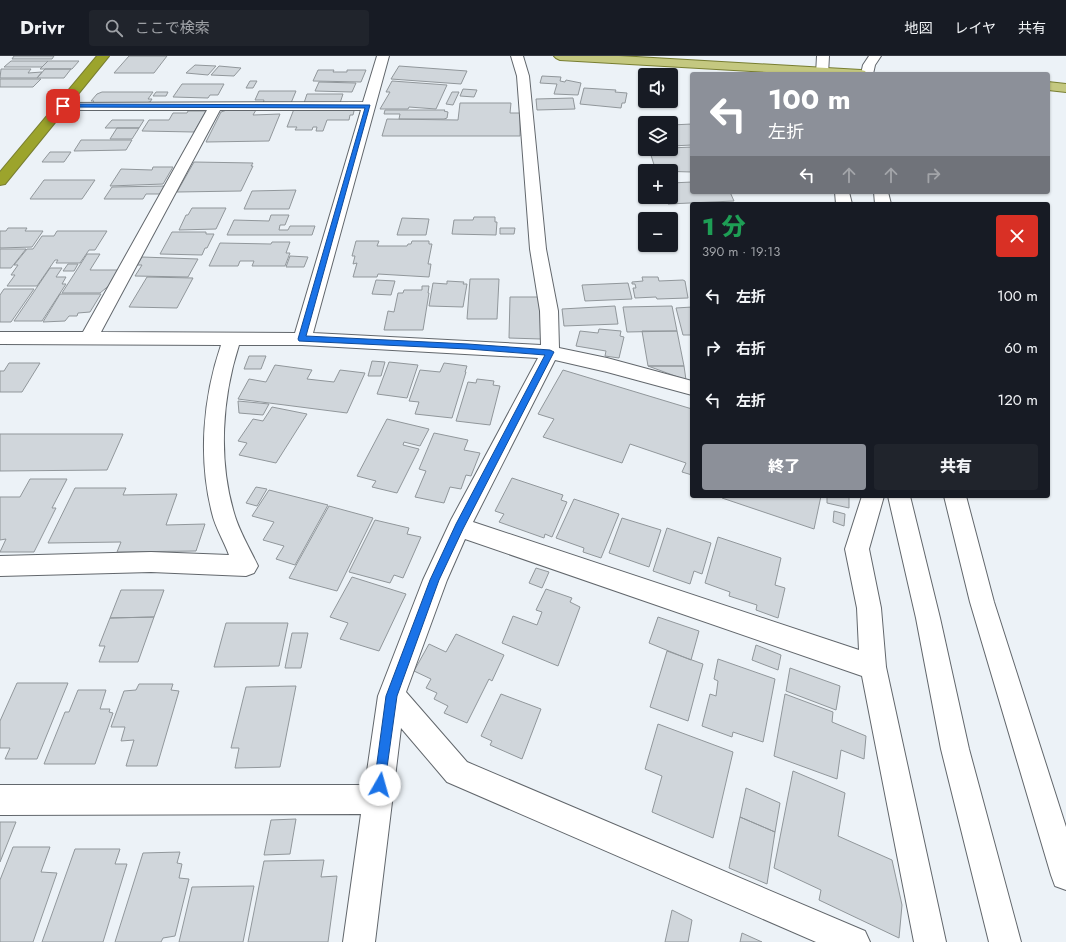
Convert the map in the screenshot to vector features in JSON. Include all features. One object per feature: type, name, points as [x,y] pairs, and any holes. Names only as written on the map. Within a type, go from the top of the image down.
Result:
[{"type":"highway","points":[[0,181],[103,56]]},
{"type":"main road","points":[[560,56],[807,72]]},
{"type":"main road","points":[[1050,86],[1066,88]]},
{"type":"street","points":[[302,339],[383,56]]},
{"type":"street","points":[[359,942],[391,696],[435,580],[460,527],[550,352],[549,311],[538,249],[524,83],[518,56]]},
{"type":"street","points":[[822,72],[823,56]]},
{"type":"street","points":[[867,72],[869,65],[875,56]]},
{"type":"street","points":[[63,106],[368,106]]},
{"type":"street","points":[[89,337],[215,107]]},
{"type":"street","points":[[0,338],[89,337],[302,339],[468,346],[550,352],[607,365],[690,387]]},
{"type":"street","points":[[0,566],[151,562],[246,566],[223,514],[214,466],[216,409],[222,369],[232,338]]},
{"type":"street","points":[[872,498],[857,549],[869,608],[872,667],[930,942]]},
{"type":"street","points":[[899,498],[928,618],[955,749],[1005,942]]},
{"type":"street","points":[[956,498],[982,602],[1066,875]]},
{"type":"street","points":[[460,527],[872,667]]},
{"type":"street","points":[[391,696],[457,772],[854,942]]},
{"type":"street","points":[[0,800],[378,800]]},
{"type":"building","points":[[14,56],[54,56],[52,59],[12,59]]},
{"type":"building","points":[[129,56],[167,56],[154,73],[114,73]]},
{"type":"building","points":[[11,61],[48,61],[42,67],[4,67]]},
{"type":"building","points":[[48,61],[79,61],[72,69],[40,69]]},
{"type":"building","points":[[195,65],[216,66],[208,75],[186,73]]},
{"type":"building","points":[[219,66],[241,68],[234,76],[211,75]]},
{"type":"building","points":[[399,66],[467,71],[461,84],[391,79]]},
{"type":"building","points":[[1,69],[31,69],[28,73],[42,72],[37,78],[0,78]]},
{"type":"building","points":[[45,69],[71,69],[64,78],[37,78]]},
{"type":"building","points":[[318,70],[347,72],[347,70],[366,70],[361,82],[313,81]]},
{"type":"building","points":[[542,76],[561,77],[560,81],[565,82],[566,80],[581,83],[578,95],[554,94],[557,84],[540,83]]},
{"type":"building","points":[[0,79],[41,79],[33,87],[0,87]]},
{"type":"building","points":[[250,81],[257,81],[253,88],[246,88]]},
{"type":"building","points":[[392,81],[447,85],[436,109],[409,107],[408,109],[380,109],[390,92],[386,92]]},
{"type":"building","points":[[319,82],[356,83],[352,92],[315,91]]},
{"type":"building","points":[[182,84],[224,84],[218,95],[210,95],[208,98],[173,97]]},
{"type":"building","points":[[584,88],[616,90],[615,92],[627,93],[625,103],[622,103],[621,108],[580,104]]},
{"type":"building","points":[[463,89],[477,90],[474,97],[460,96]]},
{"type":"building","points":[[259,91],[296,91],[291,103],[263,103],[264,100],[255,100]]},
{"type":"building","points":[[102,92],[153,92],[148,99],[152,99],[150,102],[146,103],[92,103],[94,101],[91,101],[97,94]]},
{"type":"building","points":[[156,92],[168,92],[166,96],[153,96]]},
{"type":"building","points":[[452,92],[459,92],[453,105],[446,104]]},
{"type":"building","points":[[307,94],[343,94],[340,103],[304,103]]},
{"type":"building","points":[[573,98],[575,109],[537,110],[536,99]]},
{"type":"building","points":[[460,103],[511,103],[510,113],[520,113],[520,136],[382,136],[387,119],[458,120]]},
{"type":"building","points":[[294,109],[350,109],[354,111],[353,115],[350,115],[349,120],[327,120],[323,131],[316,131],[317,127],[313,127],[312,130],[295,130],[297,127],[287,127]]},
{"type":"building","points":[[227,110],[256,110],[253,115],[280,114],[269,141],[206,142],[221,112]]},
{"type":"building","points":[[385,110],[445,110],[444,111],[448,112],[447,118],[444,119],[399,119],[400,114],[384,114]]},
{"type":"building","points":[[188,111],[206,111],[194,132],[142,131],[149,120],[169,120],[173,113],[187,113]]},
{"type":"building","points":[[112,120],[144,120],[139,128],[105,128]]},
{"type":"building","points":[[690,124],[690,145],[678,146],[678,125]]},
{"type":"building","points":[[117,128],[139,128],[132,139],[110,139]]},
{"type":"building","points":[[81,140],[132,140],[126,150],[74,151]]},
{"type":"building","points":[[690,147],[690,172],[678,172],[678,164],[654,164],[651,156],[678,156],[678,148]]},
{"type":"building","points":[[50,152],[71,152],[64,162],[42,162]]},
{"type":"building","points":[[194,162],[253,163],[251,166],[253,166],[241,191],[177,192]]},
{"type":"building","points":[[153,167],[173,167],[163,184],[110,186],[121,169],[152,170]]},
{"type":"building","points":[[44,180],[95,180],[82,199],[30,199]]},
{"type":"building","points":[[690,182],[690,194],[731,194],[734,201],[690,202],[678,204],[678,183]]},
{"type":"building","points":[[165,186],[161,194],[146,194],[143,199],[104,199],[112,187]]},
{"type":"building","points":[[296,190],[289,209],[244,209],[252,191]]},
{"type":"building","points":[[192,208],[226,208],[216,229],[179,230],[186,215],[188,215]]},
{"type":"building","points":[[271,215],[289,215],[285,225],[280,225],[279,230],[288,230],[290,226],[315,226],[312,235],[227,235],[234,220],[269,221]]},
{"type":"building","points":[[474,217],[495,217],[495,222],[497,222],[496,235],[452,234],[454,220],[473,220]]},
{"type":"building","points":[[402,218],[429,219],[426,235],[397,235]]},
{"type":"building","points":[[8,228],[27,228],[25,231],[43,231],[32,247],[0,248],[0,231],[6,231]]},
{"type":"building","points":[[500,228],[515,228],[514,234],[500,234]]},
{"type":"building","points":[[57,231],[107,231],[95,250],[89,250],[80,263],[56,263],[58,260],[55,260],[37,286],[7,286],[15,275],[11,275],[18,265],[14,265],[27,249],[33,249],[42,236],[54,236]]},
{"type":"building","points":[[172,232],[206,232],[206,234],[214,234],[202,255],[160,254]]},
{"type":"building","points":[[356,241],[379,241],[377,246],[407,246],[408,244],[411,244],[412,241],[429,241],[429,244],[432,244],[428,264],[431,264],[429,277],[378,274],[377,277],[353,277],[357,263],[353,264],[355,256],[352,256]]},
{"type":"building","points":[[272,242],[290,242],[286,253],[290,253],[285,266],[252,266],[254,261],[240,261],[238,266],[209,266],[220,243],[271,244]]},
{"type":"building","points":[[0,249],[26,249],[11,268],[0,268]]},
{"type":"building","points":[[87,254],[100,254],[90,270],[119,270],[111,284],[100,293],[62,293]]},
{"type":"building","points":[[290,256],[308,257],[304,267],[286,267]]},
{"type":"building","points":[[142,257],[198,259],[188,277],[135,276],[142,265],[137,265]]},
{"type":"building","points":[[68,264],[78,264],[74,271],[63,271]]},
{"type":"building","points":[[50,268],[62,268],[56,277],[66,277],[62,284],[66,284],[42,321],[14,321]]},
{"type":"building","points":[[147,277],[193,278],[177,308],[129,307]]},
{"type":"building","points":[[642,277],[658,277],[659,281],[683,280],[685,281],[688,298],[635,298],[633,288],[636,288],[635,284],[632,284],[632,282],[643,281]]},
{"type":"building","points":[[470,279],[499,279],[497,319],[467,319]]},
{"type":"building","points":[[376,280],[395,281],[391,295],[372,294]]},
{"type":"building","points":[[447,281],[464,282],[463,284],[467,284],[463,307],[429,306],[433,283],[447,284]]},
{"type":"building","points":[[628,283],[632,299],[585,301],[582,285]]},
{"type":"building","points":[[422,286],[429,286],[423,330],[384,330],[388,311],[394,312],[398,293],[403,293],[404,290],[422,290]]},
{"type":"building","points":[[4,289],[34,289],[11,322],[0,322],[0,295]]},
{"type":"building","points":[[60,294],[101,294],[90,312],[78,313],[77,316],[69,316],[65,321],[43,322]]},
{"type":"building","points":[[510,297],[540,297],[541,339],[509,338]]},
{"type":"building","points":[[615,306],[618,324],[564,326],[562,309]]},
{"type":"building","points":[[672,306],[677,331],[627,332],[623,307]]},
{"type":"building","points":[[690,307],[690,335],[683,335],[676,308]]},
{"type":"building","points":[[599,329],[621,331],[620,336],[624,337],[619,358],[605,356],[606,351],[576,346],[580,331],[598,333]]},
{"type":"building","points":[[642,331],[677,331],[684,366],[648,366]]},
{"type":"building","points":[[249,356],[266,356],[261,369],[244,369]]},
{"type":"building","points":[[372,361],[385,362],[381,376],[368,376]]},
{"type":"building","points":[[389,362],[418,365],[407,398],[377,394]]},
{"type":"building","points":[[9,363],[40,363],[22,392],[0,392],[0,371],[4,371]]},
{"type":"building","points":[[444,363],[467,366],[452,418],[415,414],[419,402],[409,401],[420,370],[440,372]]},
{"type":"building","points":[[275,365],[312,370],[307,379],[334,382],[340,370],[365,373],[347,413],[238,399],[249,379],[266,382]]},
{"type":"building","points":[[648,366],[684,366],[686,380]]},
{"type":"building","points":[[563,370],[690,408],[690,474],[682,472],[686,463],[630,444],[622,463],[543,437],[554,419],[538,414]]},
{"type":"building","points":[[477,379],[494,381],[493,385],[500,386],[490,425],[456,421],[468,382],[476,383]]},
{"type":"building","points":[[238,401],[269,404],[263,415],[239,413]]},
{"type":"building","points":[[272,407],[307,414],[276,463],[239,455],[247,443],[238,441],[253,419],[263,421]]},
{"type":"building","points":[[387,419],[429,429],[420,446],[404,442],[403,445],[419,449],[397,493],[372,487],[376,481],[357,476]]},
{"type":"building","points":[[434,433],[468,440],[464,450],[480,453],[471,476],[466,475],[461,489],[450,487],[444,503],[415,497],[426,471],[419,469]]},
{"type":"building","points":[[0,434],[123,434],[107,470],[0,471]]},
{"type":"building","points":[[512,478],[563,495],[561,500],[567,502],[552,537],[545,534],[544,538],[499,522],[504,514],[495,511]]},
{"type":"building","points":[[30,479],[67,479],[52,508],[56,508],[34,552],[0,552],[6,539],[0,540],[0,497],[20,497]]},
{"type":"building","points":[[256,487],[267,489],[257,506],[246,503]]},
{"type":"building","points":[[75,488],[126,488],[123,495],[177,494],[166,525],[205,524],[196,551],[117,552],[121,542],[48,543]]},
{"type":"building","points":[[269,490],[328,505],[295,565],[276,559],[284,546],[263,540],[274,522],[252,516]]},
{"type":"building","points":[[722,498],[821,498],[814,529]]},
{"type":"building","points":[[827,498],[849,498],[849,508],[827,503]]},
{"type":"building","points":[[574,499],[619,514],[601,558],[583,552],[584,548],[556,538]]},
{"type":"building","points":[[329,506],[373,518],[337,591],[289,578]]},
{"type":"building","points":[[834,511],[845,514],[844,526],[833,522]]},
{"type":"building","points":[[622,518],[661,530],[649,567],[609,553]]},
{"type":"building","points":[[375,520],[409,528],[407,534],[421,537],[403,578],[394,575],[390,583],[349,572]]},
{"type":"building","points":[[667,528],[711,543],[702,574],[694,571],[690,584],[653,571]]},
{"type":"building","points":[[718,537],[781,558],[775,585],[785,588],[778,618],[756,610],[757,605],[729,596],[730,592],[705,583]]},
{"type":"building","points":[[536,568],[549,572],[542,588],[529,583]]},
{"type":"building","points":[[352,577],[406,594],[379,651],[340,639],[348,623],[330,617]]},
{"type":"building","points":[[546,589],[572,598],[570,602],[580,607],[558,666],[502,643],[513,616],[537,625],[542,612],[536,610]]},
{"type":"building","points":[[121,590],[164,590],[154,617],[110,618]]},
{"type":"building","points":[[154,617],[138,662],[99,662],[105,646],[99,646],[110,618]]},
{"type":"building","points":[[658,617],[699,631],[691,660],[649,643]]},
{"type":"building","points":[[226,623],[288,623],[279,666],[214,667]]},
{"type":"building","points":[[292,633],[308,633],[301,668],[285,668]]},
{"type":"building","points":[[456,634],[504,655],[492,681],[489,679],[467,723],[444,713],[448,706],[434,699],[437,693],[426,688],[431,679],[414,671],[429,644],[446,652]]},
{"type":"building","points":[[756,645],[781,655],[778,670],[752,660]]},
{"type":"building","points":[[667,651],[703,664],[688,721],[650,707]]},
{"type":"building","points":[[718,659],[775,679],[763,742],[733,732],[732,737],[702,726],[710,694],[716,696],[718,681],[714,679]]},
{"type":"building","points":[[790,668],[840,686],[836,710],[786,691]]},
{"type":"building","points":[[17,683],[68,683],[37,759],[5,759],[10,748],[0,748],[0,721]]},
{"type":"building","points":[[139,684],[173,684],[171,690],[179,691],[157,766],[126,766],[134,740],[121,741],[125,727],[111,727],[124,691],[136,690]]},
{"type":"building","points":[[296,686],[280,767],[235,768],[239,748],[231,748],[246,687]]},
{"type":"building","points":[[78,690],[106,690],[100,709],[110,709],[109,712],[113,713],[95,764],[44,764],[65,712],[69,712]]},
{"type":"building","points":[[501,694],[541,709],[522,759],[490,745],[492,741],[481,736]]},
{"type":"building","points":[[785,694],[833,712],[832,722],[866,736],[864,759],[841,750],[837,779],[774,756]]},
{"type":"building","points":[[658,724],[733,752],[713,838],[652,812],[662,776],[645,769]]},
{"type":"building","points":[[793,771],[845,793],[838,836],[892,860],[902,905],[899,938],[819,900],[821,890],[774,868]]},
{"type":"building","points":[[746,788],[780,803],[775,832],[740,817]]},
{"type":"building","points":[[740,817],[775,832],[767,884],[729,868]]},
{"type":"building","points":[[296,819],[290,854],[264,855],[271,820]]},
{"type":"building","points":[[0,822],[16,822],[0,862]]},
{"type":"building","points":[[13,847],[50,847],[41,872],[57,873],[33,942],[0,942],[0,880]]},
{"type":"building","points":[[75,849],[120,849],[115,864],[127,864],[103,942],[42,942]]},
{"type":"building","points":[[180,852],[177,863],[182,864],[179,878],[189,879],[175,936],[163,938],[161,942],[115,942],[143,853]]},
{"type":"building","points":[[324,860],[321,877],[337,876],[328,942],[248,942],[264,861]]},
{"type":"building","points":[[254,886],[243,942],[179,942],[192,887]]},
{"type":"building","points":[[672,910],[692,920],[688,942],[665,942]]},
{"type":"building","points":[[742,933],[762,942],[740,942]]},
{"type":"route","points":[[63,106],[368,106],[302,339],[468,346],[550,352],[460,527],[435,580],[391,696],[380,785]]}]
